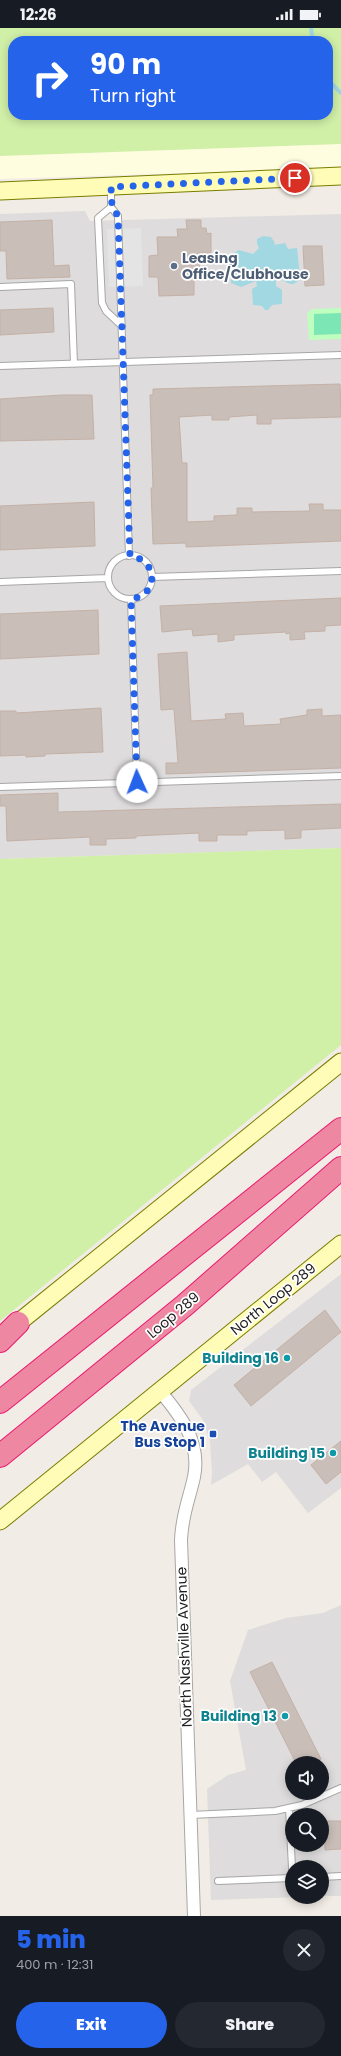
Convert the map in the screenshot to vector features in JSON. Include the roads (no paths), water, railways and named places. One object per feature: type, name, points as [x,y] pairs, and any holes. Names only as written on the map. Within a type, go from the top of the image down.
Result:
[{"type":"highway","points":[[0,1402],[341,1129]]},
{"type":"highway","name":"Loop 289","points":[[0,1456],[185,1305],[341,1168]]},
{"type":"highway","points":[[0,1341],[18,1323]]},
{"type":"main road","points":[[0,191],[341,176]]},
{"type":"main road","points":[[0,1338],[341,1062]]},
{"type":"main road","name":"North Loop 289","points":[[0,1521],[341,1244]]},
{"type":"street","name":"North Nashville Avenue","points":[[160,1391],[178,1412],[191,1435],[194,1446],[194,1476],[182,1518],[181,1540],[194,1916]]},
{"type":"lane","points":[[111,187],[112,207],[118,216],[130,556]]},
{"type":"lane","points":[[112,207],[98,218],[102,303],[106,311],[122,326]]},
{"type":"lane","points":[[0,287],[72,284],[74,364]]},
{"type":"lane","points":[[0,366],[341,355]]},
{"type":"lane","points":[[130,556],[139,558],[147,563],[152,577],[150,586],[144,594],[131,599],[117,595],[111,588],[108,578],[110,569],[116,561],[130,556]]},
{"type":"lane","points":[[152,577],[341,570]]},
{"type":"lane","points":[[0,582],[108,578]]},
{"type":"lane","points":[[131,599],[137,782]]},
{"type":"lane","points":[[0,787],[341,776]]},
{"type":"lane","points":[[289,1808],[302,1805],[341,1788]]},
{"type":"lane","points":[[190,1815],[239,1814],[285,1808]]},
{"type":"lane","points":[[329,1877],[341,1876]]},
{"type":"lane","points":[[218,1881],[285,1878]]},
{"type":"water","points":[[263,236],[271,237],[275,243],[274,245],[285,243],[288,249],[297,248],[300,277],[294,284],[290,284],[280,279],[276,281],[276,286],[282,290],[282,304],[272,305],[268,310],[265,310],[262,306],[253,305],[252,289],[257,286],[256,281],[241,287],[231,283],[231,255],[239,250],[253,254],[259,248],[257,239]]},
{"type":"waterway","points":[[311,28],[312,36]]},
{"type":"waterway","points":[[333,85],[341,93]]},
{"type":"place","name":"Leasing Office/Clubhouse","points":[[174,266]]},
{"type":"place","name":"Building 16","points":[[287,1358]]},
{"type":"place","name":"The Avenue Bus Stop 1","points":[[213,1434]]},
{"type":"place","name":"Building 15","points":[[333,1453]]},
{"type":"place","name":"Building 13","points":[[285,1716]]}]
